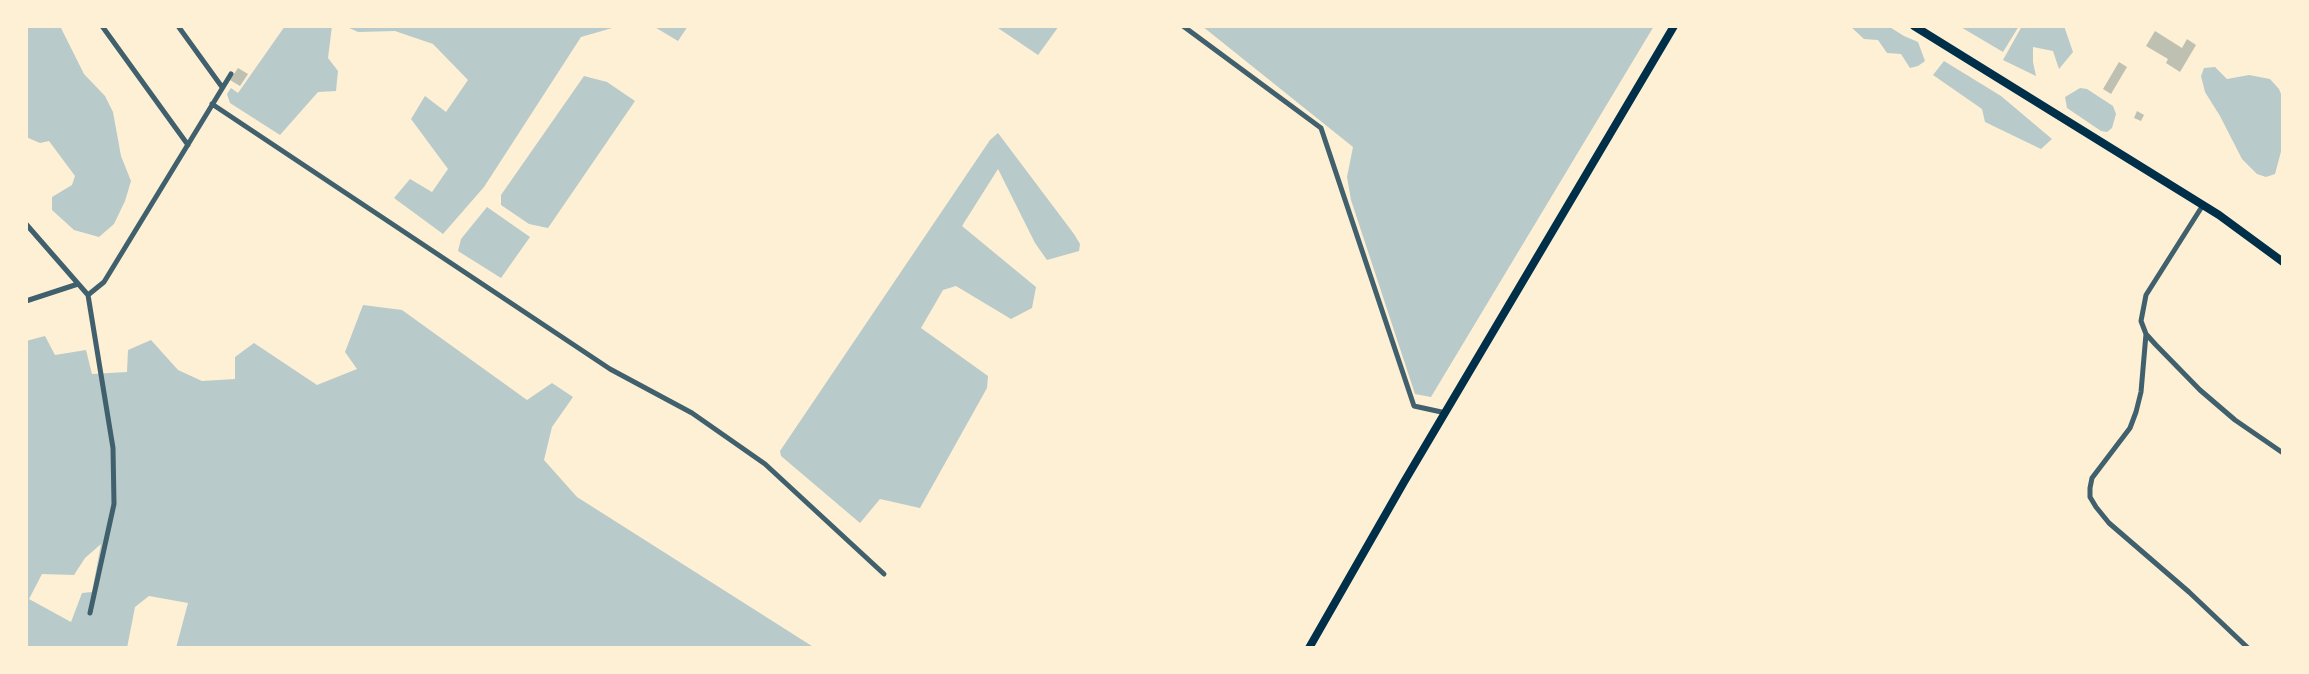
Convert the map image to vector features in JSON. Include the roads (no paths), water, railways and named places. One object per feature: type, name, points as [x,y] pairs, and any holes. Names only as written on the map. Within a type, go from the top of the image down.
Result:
[{"type":"main road","points":[[1309,648],[1674,26]]},
{"type":"main road","points":[[1914,26],[2203,205],[2283,262]]},
{"type":"street","points":[[102,26],[188,145]]},
{"type":"street","points":[[178,26],[222,87]]},
{"type":"street","points":[[1183,26],[1321,128],[1414,406],[1447,413]]},
{"type":"street","points":[[88,295],[104,282],[231,74]]},
{"type":"street","points":[[212,104],[610,369],[692,413],[752,454],[884,574]]},
{"type":"street","points":[[2203,205],[2146,295],[2141,321],[2146,334],[2200,390],[2235,420],[2283,453]]},
{"type":"street","points":[[26,224],[88,295],[112,448],[114,504],[90,613]]},
{"type":"street","points":[[26,301],[78,284]]},
{"type":"street","points":[[2146,334],[2142,392],[2136,412],[2130,428],[2092,478],[2090,497],[2110,523],[2190,592],[2248,648]]}]
